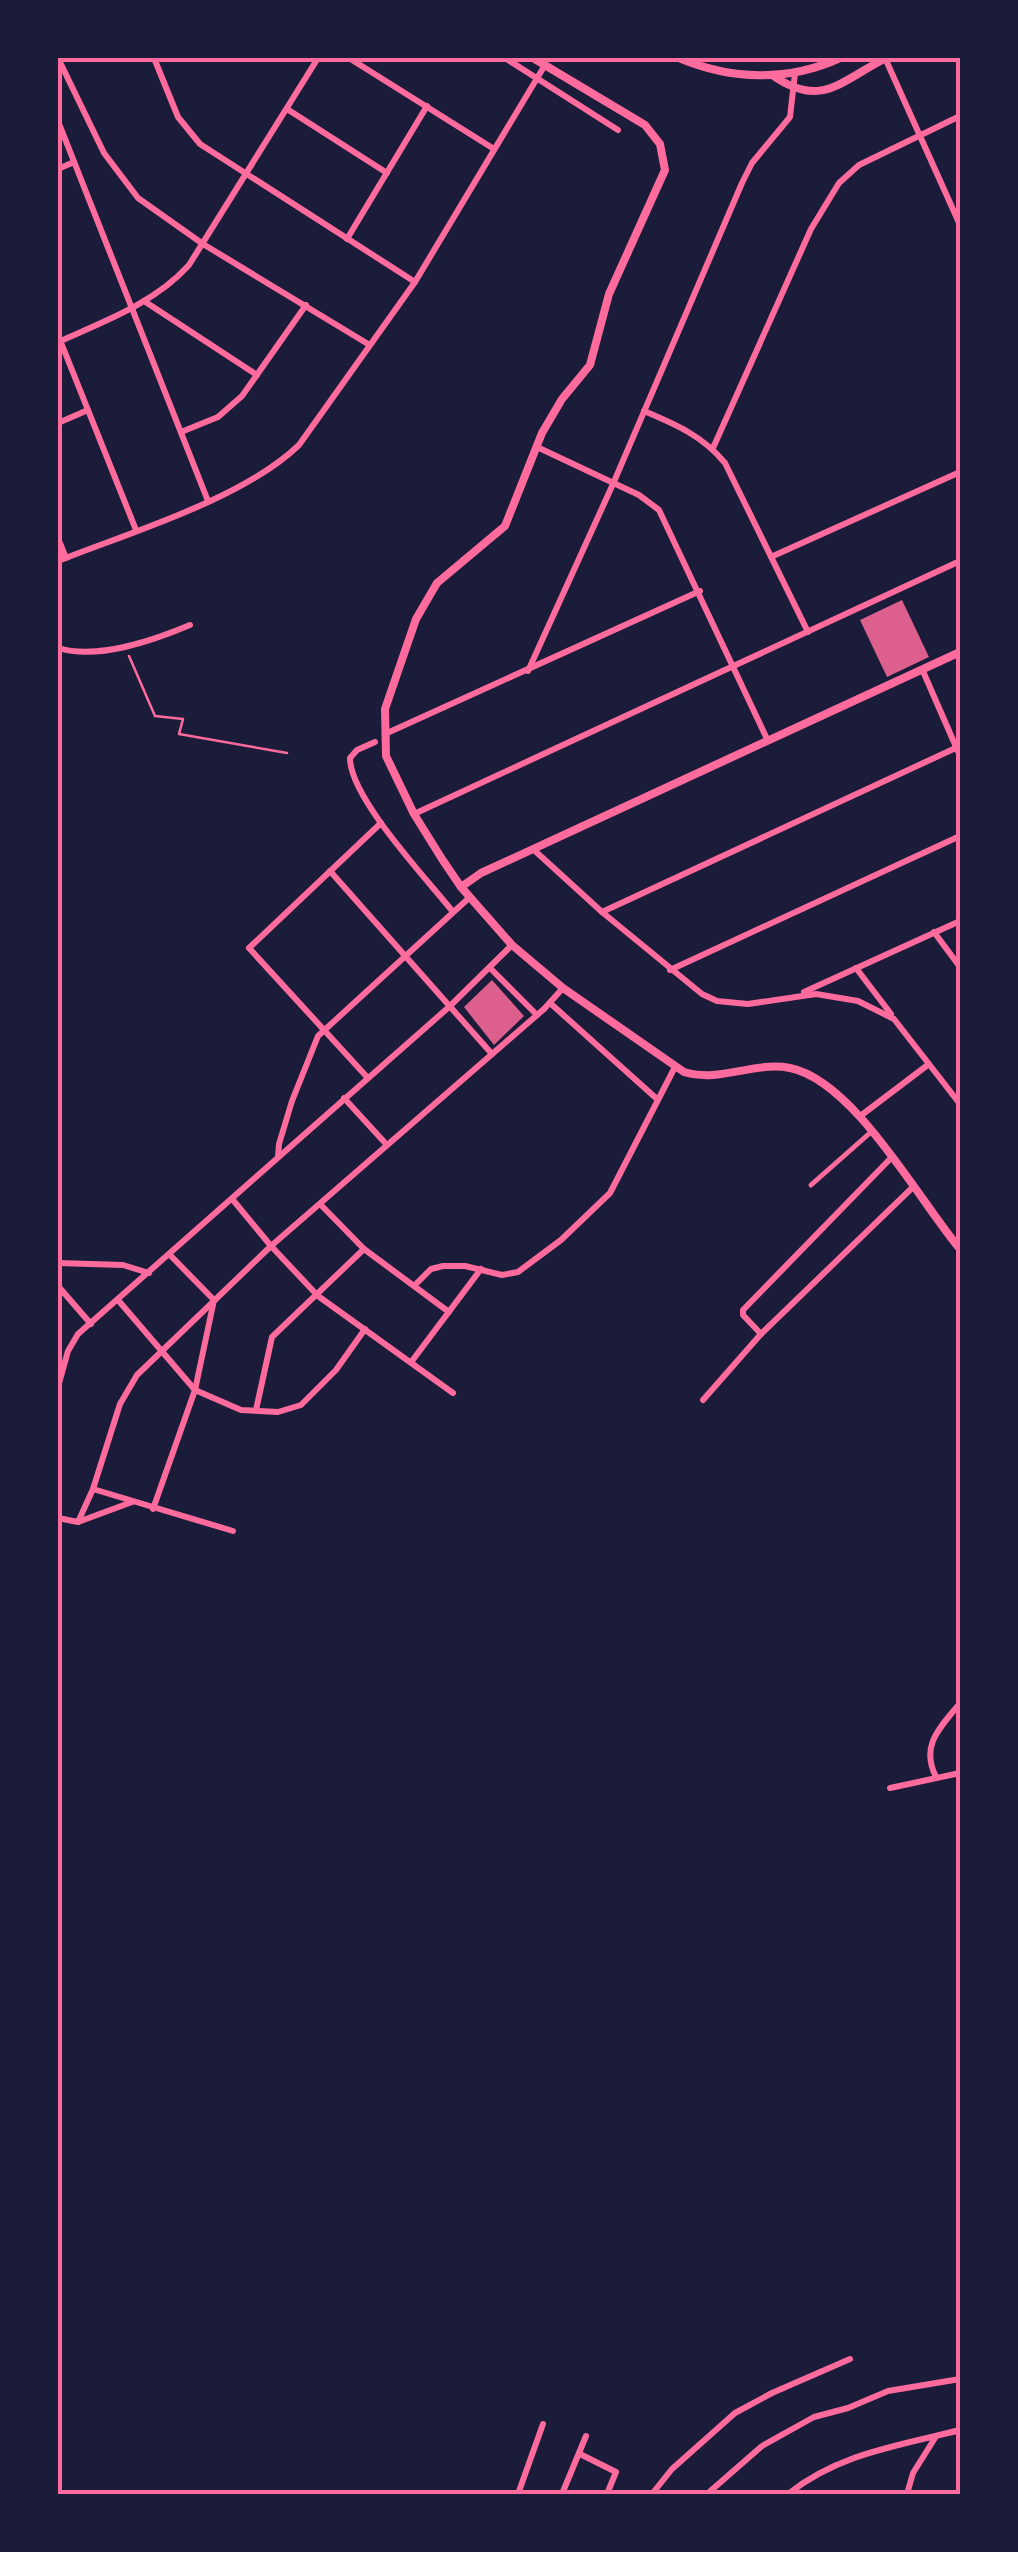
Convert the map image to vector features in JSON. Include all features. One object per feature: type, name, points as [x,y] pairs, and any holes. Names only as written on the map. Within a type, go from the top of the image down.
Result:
[{"type":"street","points":[[60,58],[94,134],[123,182],[154,212],[368,344]]},
{"type":"street","points":[[154,58],[178,117],[188,132],[213,154],[415,282]]},
{"type":"street","points":[[136,530],[58,340],[144,301],[176,279],[318,58]]},
{"type":"street","points":[[349,58],[494,148]]},
{"type":"street","points":[[505,58],[618,130]]},
{"type":"street","points":[[533,58],[655,134],[664,154],[664,170],[609,294],[590,365],[551,415],[505,526],[437,583],[416,619],[390,688],[384,734],[386,756],[414,814],[461,887],[512,945],[563,988],[675,1067],[705,1077],[758,1068],[788,1068],[828,1085],[859,1117],[960,1249]]},
{"type":"street","points":[[679,58],[722,72],[772,75],[795,73],[840,58]]},
{"type":"street","points":[[772,75],[792,89],[820,92],[886,58],[960,225]]},
{"type":"street","points":[[58,538],[62,560],[208,501],[274,467],[299,445],[415,282],[545,66]]},
{"type":"street","points":[[528,671],[614,484],[742,183],[752,164],[790,118],[795,73]]},
{"type":"street","points":[[346,239],[428,106]]},
{"type":"street","points":[[287,109],[388,173]]},
{"type":"street","points":[[713,448],[826,202],[839,183],[859,165],[960,116]]},
{"type":"street","points":[[58,121],[208,501]]},
{"type":"street","points":[[58,169],[74,162]]},
{"type":"street","points":[[144,301],[258,375]]},
{"type":"street","points":[[181,432],[218,416],[242,396],[306,305]]},
{"type":"street","points":[[58,423],[88,410]]},
{"type":"street","points":[[644,410],[713,448],[738,484],[808,632]]},
{"type":"street","points":[[537,447],[640,495],[658,510],[700,591],[768,741]]},
{"type":"street","points":[[774,556],[960,472]]},
{"type":"street","points":[[414,814],[960,562]]},
{"type":"street","points":[[384,734],[700,591]]},
{"type":"street","points":[[58,648],[77,654],[125,646],[190,625]]},
{"type":"street","points":[[461,887],[481,873],[960,652]]},
{"type":"street","points":[[922,670],[960,756]]},
{"type":"street","points":[[375,742],[354,752],[350,766],[381,823],[453,912]]},
{"type":"street","points":[[602,912],[958,747]]},
{"type":"street","points":[[367,1076],[248,948],[381,823]]},
{"type":"street","points":[[670,970],[960,836]]},
{"type":"street","points":[[534,850],[702,994],[718,1001],[748,1004],[799,994],[844,996],[894,1019]]},
{"type":"street","points":[[330,871],[492,1054]]},
{"type":"street","points":[[278,1158],[278,1144],[318,1036],[470,897]]},
{"type":"street","points":[[799,994],[960,920]]},
{"type":"street","points":[[934,932],[960,967]]},
{"type":"street","points":[[58,1387],[68,1350],[78,1334],[233,1200],[512,945]]},
{"type":"street","points":[[856,967],[960,1104]]},
{"type":"street","points":[[490,968],[538,1016]]},
{"type":"street","points":[[78,1522],[94,1489],[129,1385],[271,1246],[538,1016],[563,988]]},
{"type":"street","points":[[550,1003],[657,1099]]},
{"type":"street","points":[[859,1117],[928,1064]]},
{"type":"street","points":[[416,1286],[424,1274],[443,1266],[502,1275],[518,1272],[593,1212],[610,1193],[675,1067]]},
{"type":"street","points":[[344,1098],[388,1145]]},
{"type":"street","points":[[811,1185],[871,1132]]},
{"type":"street","points":[[761,1334],[743,1310],[891,1158]]},
{"type":"street","points":[[703,1400],[761,1334],[913,1188]]},
{"type":"street","points":[[233,1200],[318,1296],[453,1393]]},
{"type":"street","points":[[320,1204],[364,1249],[449,1312]]},
{"type":"street","points":[[256,1410],[272,1337],[364,1249]]},
{"type":"street","points":[[171,1255],[214,1300]]},
{"type":"street","points":[[58,1263],[123,1265],[149,1272]]},
{"type":"street","points":[[412,1361],[482,1269]]},
{"type":"street","points":[[58,1286],[91,1324]]},
{"type":"street","points":[[118,1300],[194,1390],[240,1410],[290,1409],[310,1398],[365,1329]]},
{"type":"street","points":[[153,1508],[194,1390],[214,1300]]},
{"type":"street","points":[[94,1489],[233,1531]]},
{"type":"street","points":[[58,1518],[78,1522],[132,1502]]},
{"type":"street","points":[[936,1777],[928,1753],[934,1738],[960,1703]]},
{"type":"street","points":[[890,1788],[960,1772]]},
{"type":"street","points":[[652,2494],[672,2469],[735,2413],[772,2392],[850,2359]]},
{"type":"street","points":[[707,2494],[762,2446],[814,2417],[888,2391],[960,2380]]},
{"type":"street","points":[[518,2494],[543,2424]]},
{"type":"street","points":[[791,2494],[810,2477],[863,2454],[960,2430]]},
{"type":"street","points":[[562,2494],[586,2436]]},
{"type":"street","points":[[907,2494],[913,2473],[936,2436]]},
{"type":"street","points":[[580,2454],[616,2472],[607,2494]]},
{"type":"path","points":[[125,646],[155,716],[183,719],[179,734],[287,753]]},
{"type":"building","points":[[902,600],[929,657],[887,677],[860,620]]},
{"type":"building","points":[[492,980],[524,1016],[494,1045],[464,1007]]}]
